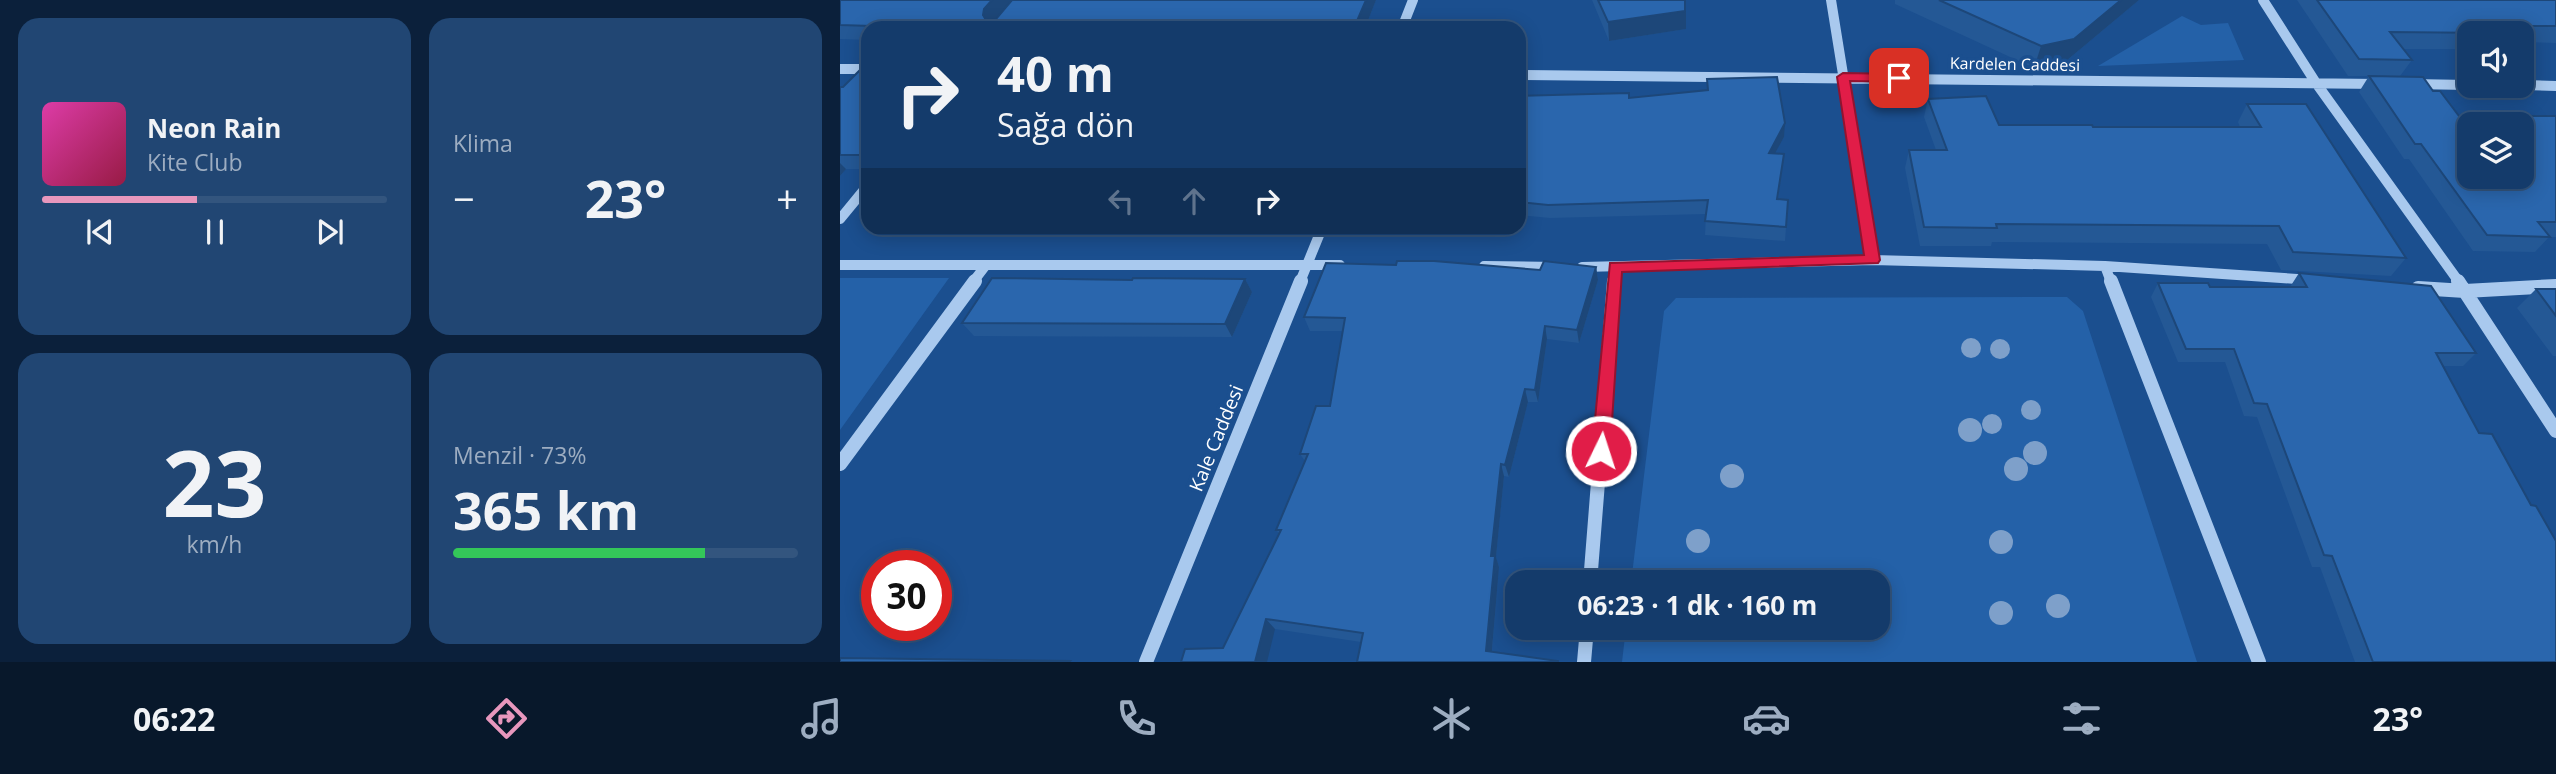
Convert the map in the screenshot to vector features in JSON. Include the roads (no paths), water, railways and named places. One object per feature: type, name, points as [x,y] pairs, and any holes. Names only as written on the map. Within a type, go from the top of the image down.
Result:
[{"type":"street","points":[[1405,21],[1413,0]]},
{"type":"street","points":[[2263,0],[2316,83],[2465,291],[2556,430]]},
{"type":"street","points":[[840,69],[861,69]]},
{"type":"street","name":"Kardelen Caddesi","points":[[1526,75],[2386,84]]},
{"type":"street","points":[[1843,77],[1872,260]]},
{"type":"street","points":[[2400,84],[2457,85]]},
{"type":"street","points":[[2534,85],[2556,86]]},
{"type":"street","points":[[840,219],[861,194]]},
{"type":"street","name":"Kale Caddesi","points":[[1146,662],[1319,235]]},
{"type":"street","points":[[1467,266],[1615,267],[1872,260],[2105,265],[2327,281]]},
{"type":"street","points":[[840,265],[1346,265]]},
{"type":"street","points":[[840,464],[986,265]]},
{"type":"street","points":[[2105,265],[2259,662]]},
{"type":"street","points":[[1591,570],[1615,267]]},
{"type":"street","points":[[2410,287],[2465,291],[2556,286]]},
{"type":"street","points":[[1584,662],[1586,640]]},
{"type":"lane","points":[[1831,0],[1843,77]]}]
